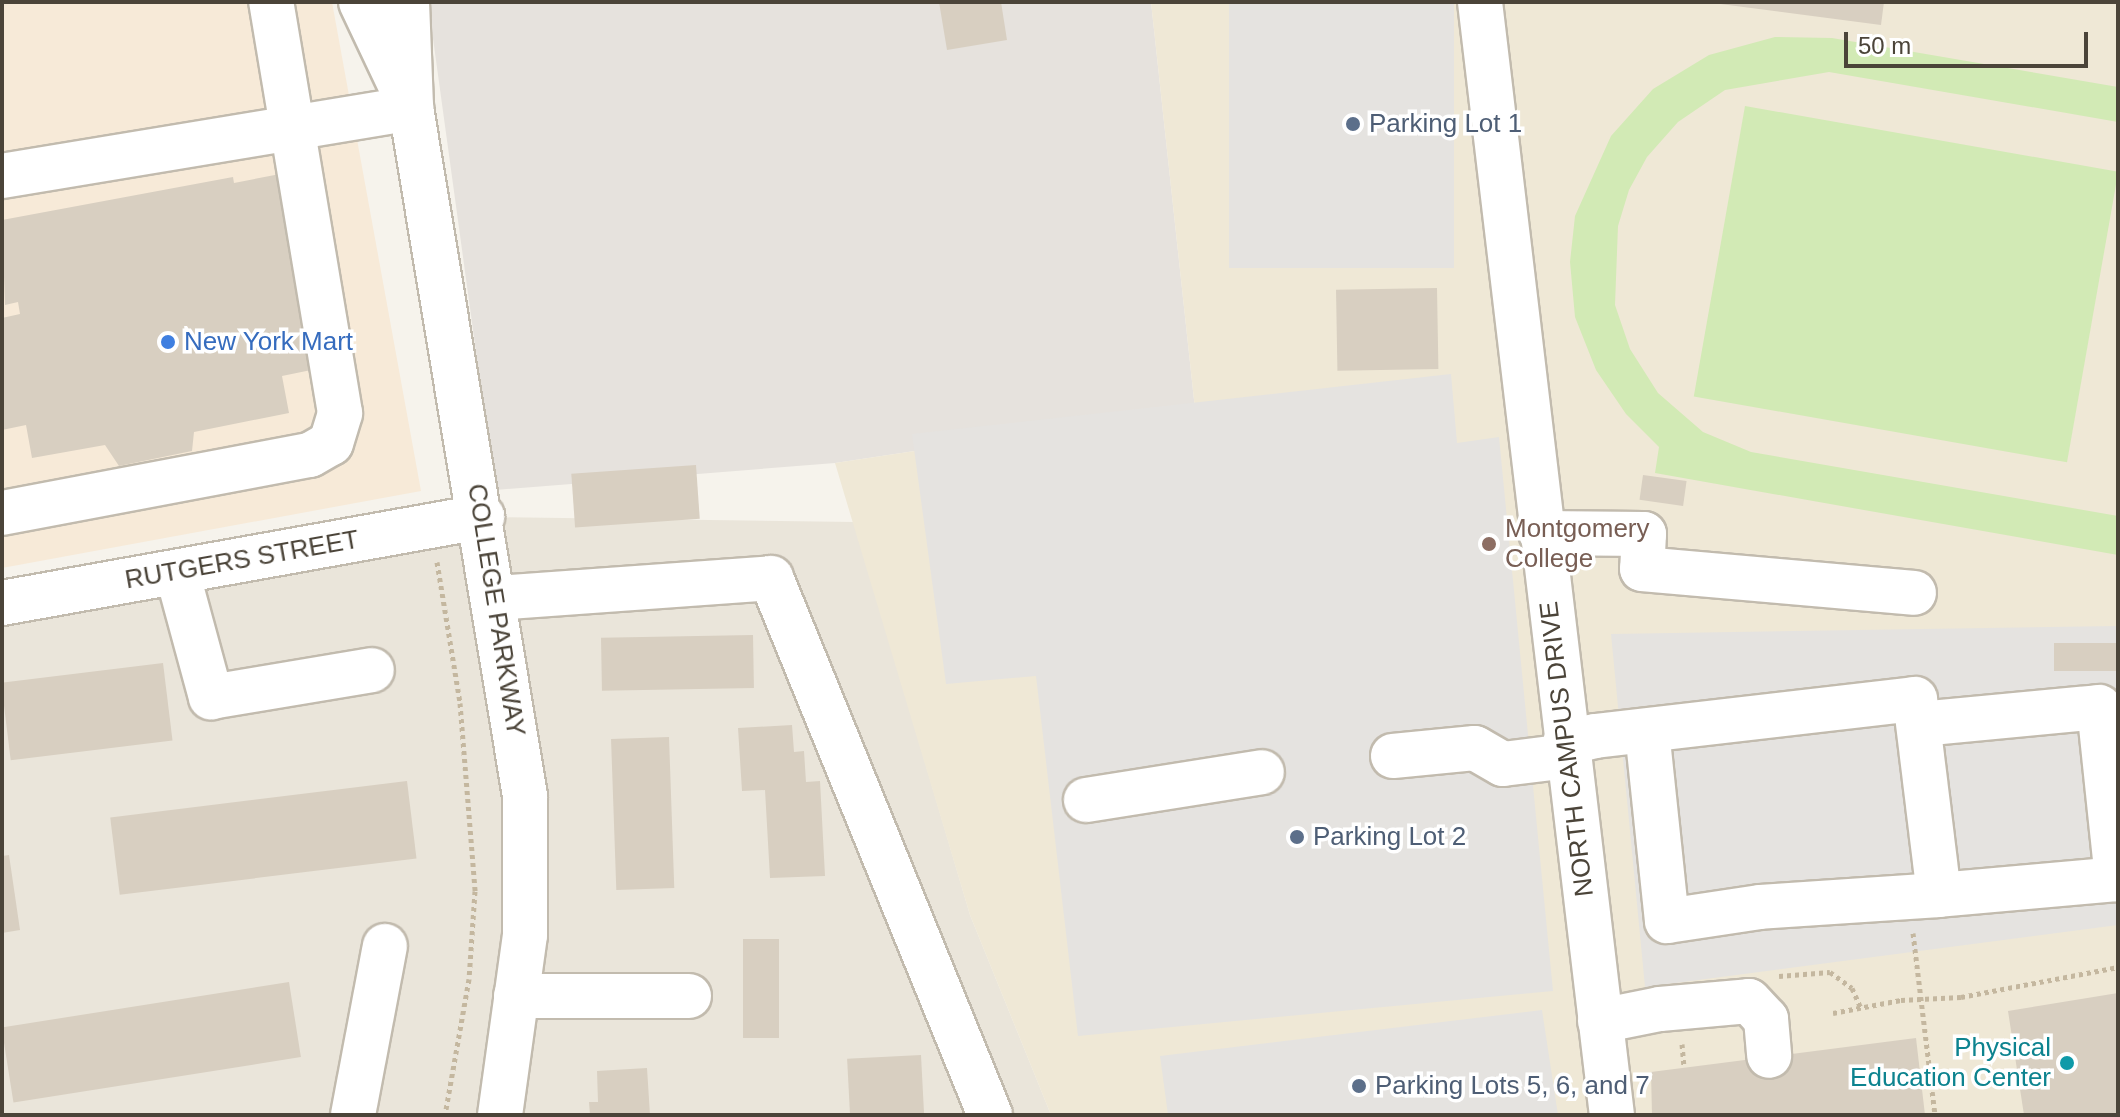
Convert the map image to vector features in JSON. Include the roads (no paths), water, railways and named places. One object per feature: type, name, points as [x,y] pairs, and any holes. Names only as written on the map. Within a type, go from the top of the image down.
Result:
[{"type":"street","points":[[2,513],[310,455],[331,443],[340,413],[271,2]]},
{"type":"street","name":"COLLEGE PARKWAY","points":[[361,2],[411,108]]},
{"type":"street","name":"COLLEGE PARKWAY","points":[[407,2],[411,108],[482,517],[525,796],[525,935],[500,1115]]},
{"type":"street","name":"NORTH CAMPUS DRIVE","points":[[1480,2],[1566,749],[1612,1115]]},
{"type":"street","points":[[2,176],[411,108]]},
{"type":"street","name":"RUTGERS STREET","points":[[2,603],[482,517]]},
{"type":"street","points":[[1541,533],[1644,534],[1642,569],[1914,593]]},
{"type":"street","points":[[177,572],[211,697],[372,670]]},
{"type":"street","points":[[495,598],[771,578],[990,1115]]},
{"type":"street","points":[[1393,756],[1475,748],[1503,764],[1647,732],[1915,699],[1920,724],[1923,896]]},
{"type":"street","points":[[1647,732],[1667,921],[1760,907],[2117,879],[2099,707],[1920,724]]},
{"type":"street","points":[[1086,800],[1262,772]]},
{"type":"street","points":[[353,1115],[385,946]]},
{"type":"street","points":[[516,996],[689,996]]},
{"type":"street","points":[[1600,1021],[1660,1009],[1749,1001],[1766,1019],[1769,1056]]},
{"type":"place","name":"Parking Lot 1","points":[[1353,124]]},
{"type":"place","name":"New York Mart","points":[[168,342]]},
{"type":"place","name":"Montgomery College","points":[[1489,544]]},
{"type":"place","name":"Parking Lot 2","points":[[1297,837]]},
{"type":"place","name":"Physical Education Center","points":[[2067,1063]]},
{"type":"place","name":"Parking Lots 5, 6, and 7","points":[[1359,1086]]}]
